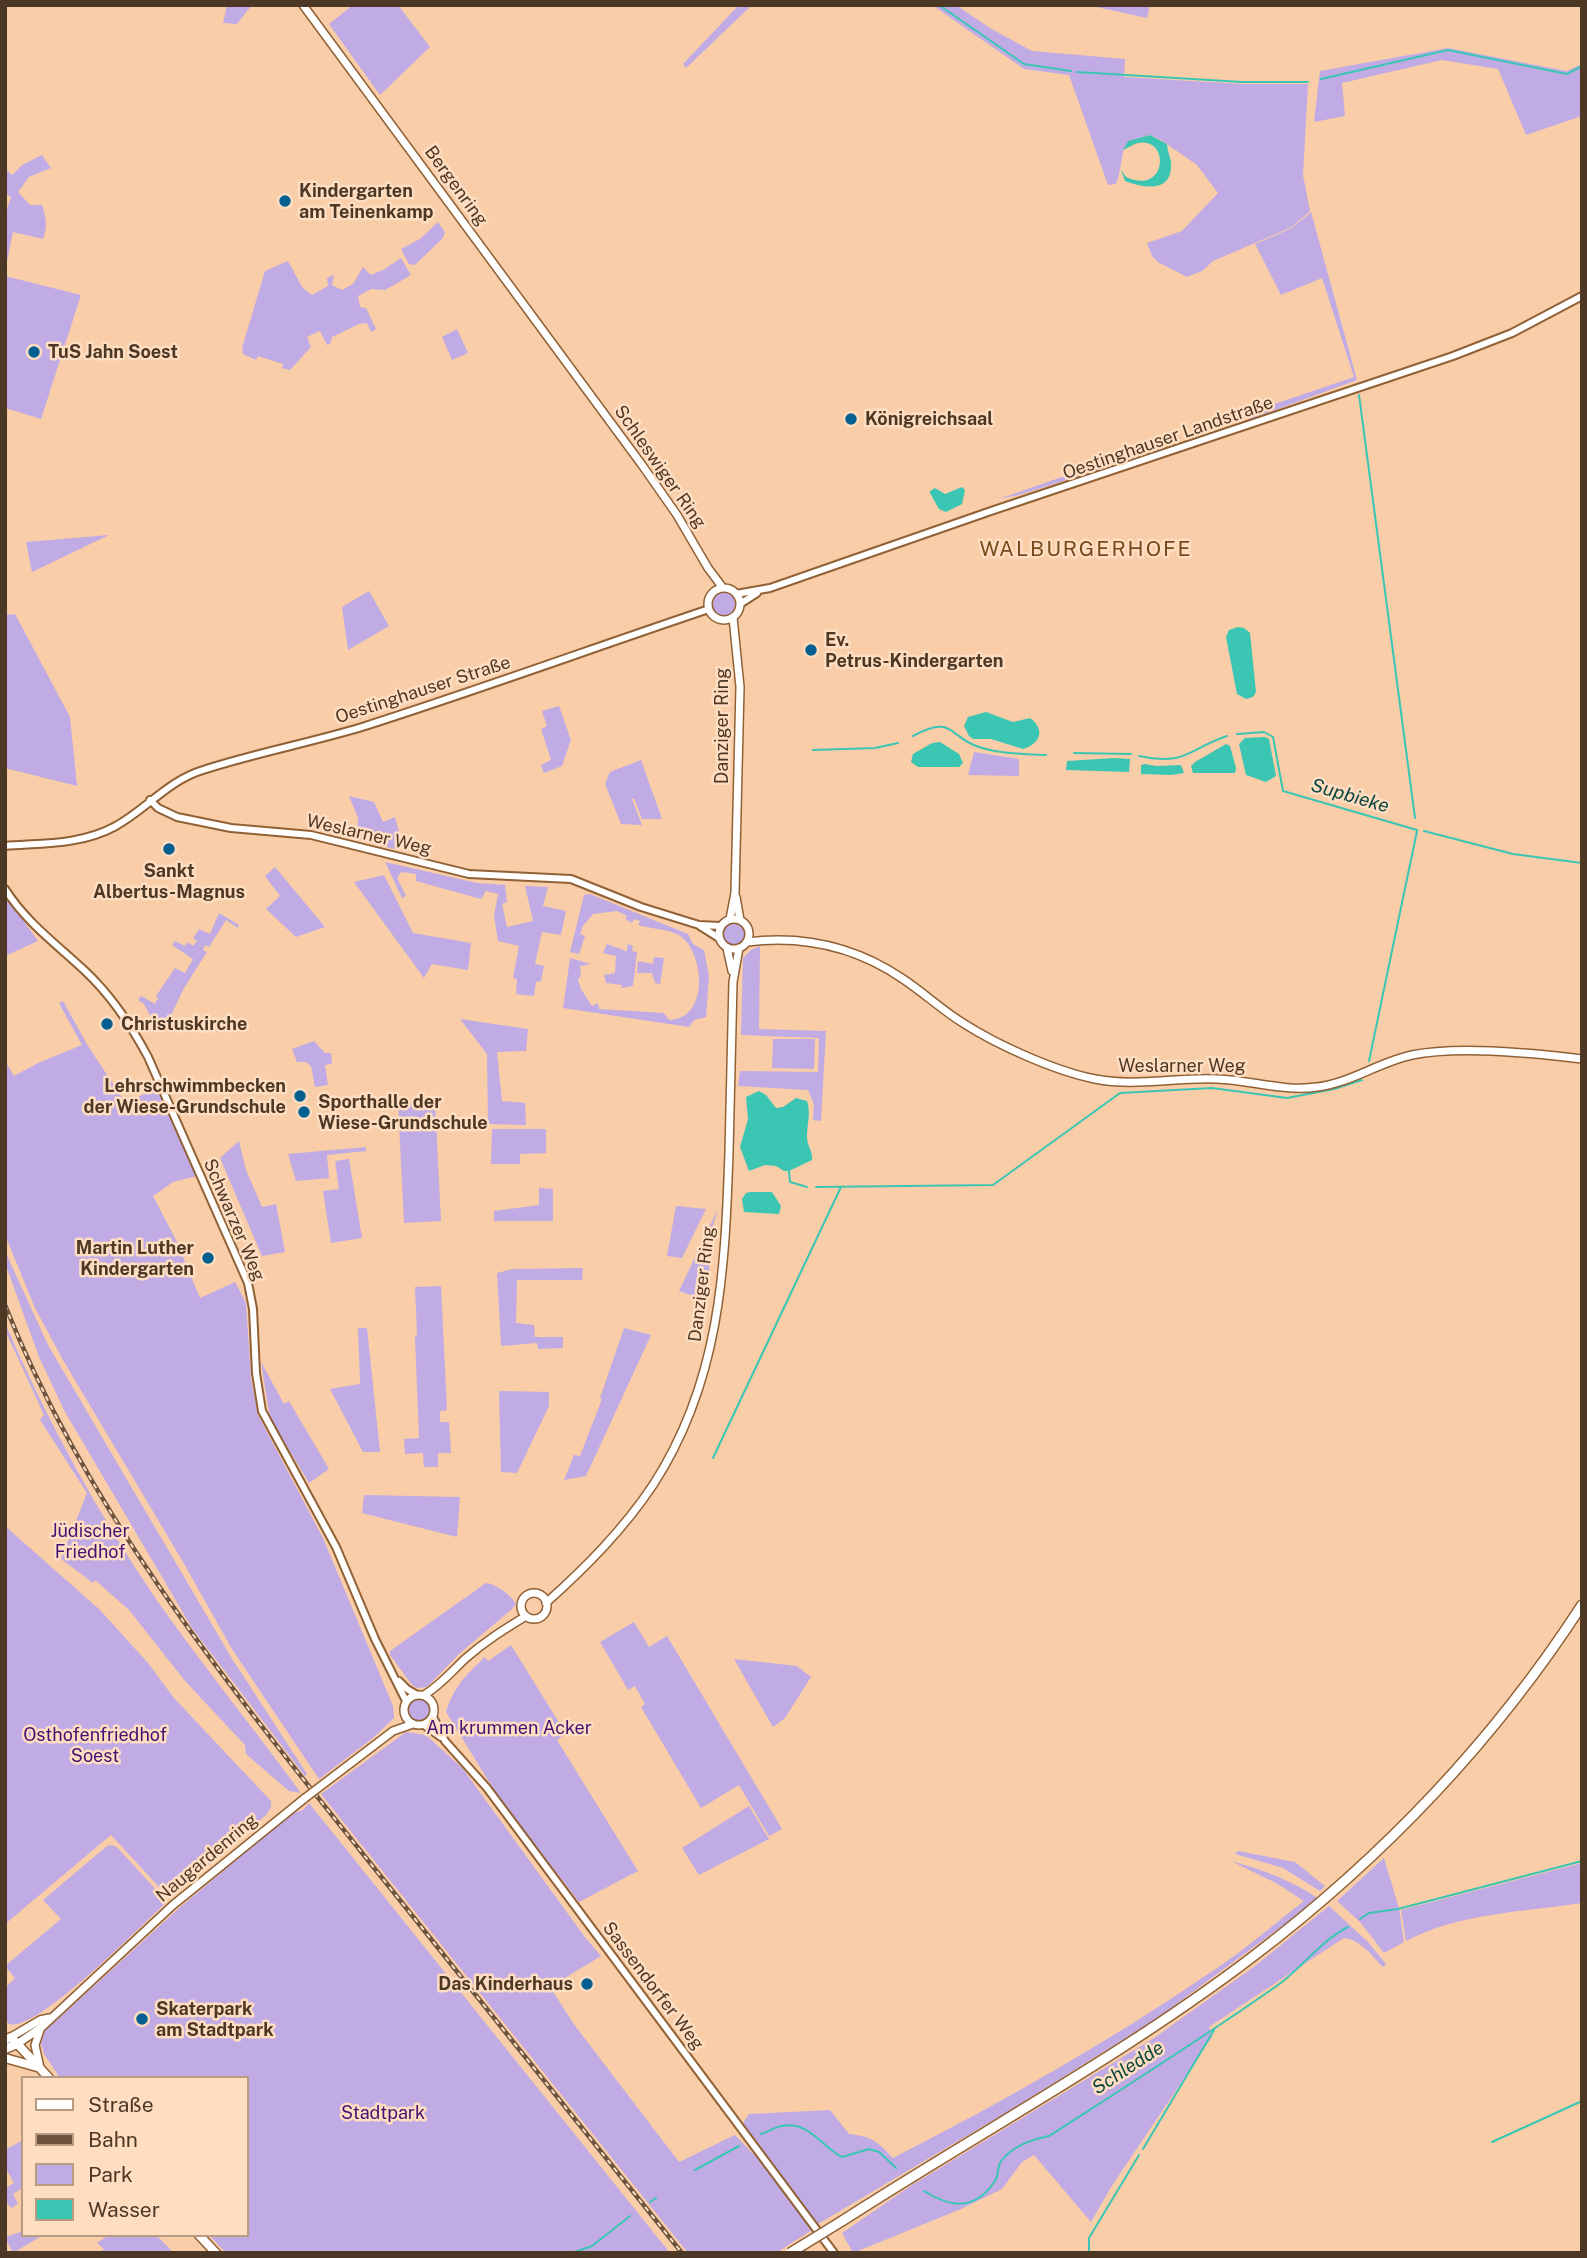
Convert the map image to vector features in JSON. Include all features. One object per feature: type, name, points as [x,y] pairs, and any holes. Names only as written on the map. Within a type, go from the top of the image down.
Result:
[{"type":"highway","points":[[790,2253],[1149,2030],[1250,1960],[1299,1920],[1378,1850],[1430,1798],[1498,1720],[1582,1605]]},
{"type":"main road","name":"Bergenring","points":[[303,5],[583,386]]},
{"type":"main road","name":"Schleswiger Ring","points":[[583,386],[677,515],[723,588]]},
{"type":"main road","name":"Schleswiger Ring","points":[[708,568],[713,592]]},
{"type":"main road","points":[[723,588],[736,594],[740,604],[733,617],[724,620],[714,617],[708,603],[713,592],[723,588]]},
{"type":"main road","name":"Danziger Ring","points":[[730,919],[735,893],[740,687],[733,617]]},
{"type":"main road","name":"Danziger Ring","points":[[724,620],[736,644]]},
{"type":"main road","name":"Danziger Ring","points":[[735,893],[740,920]]},
{"type":"main road","points":[[730,919],[740,920],[749,932],[747,942],[739,948],[727,948],[719,938],[721,926],[730,919]]},
{"type":"main road","name":"Weslarner Weg","points":[[749,932],[768,938],[830,945],[858,955],[902,978],[979,1032],[1044,1062],[1095,1079],[1135,1083],[1217,1079],[1308,1088],[1349,1080],[1401,1058],[1432,1052],[1542,1055],[1582,1059]]},
{"type":"main road","name":"Weslarner Weg","points":[[747,942],[768,938]]},
{"type":"main road","name":"Danziger Ring","points":[[727,948],[733,982]]},
{"type":"main road","name":"Danziger Ring","points":[[546,1604],[607,1545],[654,1483],[690,1415],[703,1378],[716,1330],[723,1276],[733,982],[739,948]]},
{"type":"main road","name":"Danziger Ring","points":[[541,1595],[564,1585]]},
{"type":"main road","points":[[507,1626],[527,1595],[541,1595],[546,1604],[541,1616],[531,1619],[521,1608]]},
{"type":"main road","points":[[442,1684],[434,1704],[433,1717],[424,1725],[413,1724],[405,1715],[407,1702],[442,1684],[470,1655],[507,1626],[526,1616]]},
{"type":"main road","points":[[420,1695],[434,1704]]},
{"type":"main road","name":"Naugardenring","points":[[10,2038],[42,2026],[173,1905],[304,1798],[393,1731],[405,1715]]},
{"type":"main road","name":"Naugardenring","points":[[393,1731],[413,1724]]},
{"type":"main road","name":"Naugardenring","points":[[10,2038],[40,2020],[50,2018]]},
{"type":"main road","points":[[40,2068],[35,2045],[42,2026]]},
{"type":"main road","points":[[5,2049],[10,2038],[47,2076]]},
{"type":"main road","points":[[5,2058],[40,2068]]},
{"type":"main road","points":[[201,2237],[216,2253]]},
{"type":"street","name":"Oestinghauser Landstraße","points":[[736,594],[758,592],[1453,356],[1512,333],[1582,296]]},
{"type":"street","name":"Oestinghauser Landstraße","points":[[740,604],[758,592]]},
{"type":"street","name":"Oestinghauser Straße","points":[[5,846],[83,839],[113,827],[177,781],[201,770],[360,727],[709,609]]},
{"type":"street","name":"Weslarner Weg","points":[[150,800],[158,808],[177,817],[231,828],[311,835],[469,874],[509,878],[561,878],[587,884],[699,925],[719,938]]},
{"type":"street","name":"Schwarzer Weg","points":[[5,889],[23,915],[107,994],[135,1033],[148,1057],[248,1283],[253,1309],[256,1373],[262,1411],[330,1535],[374,1639],[407,1702]]},
{"type":"street","name":"Weslarner Weg","points":[[699,925],[721,926]]},
{"type":"street","name":"Schwarzer Weg","points":[[396,1677],[407,1689],[420,1695]]},
{"type":"street","name":"Sassendorfer Weg","points":[[433,1717],[445,1741]]},
{"type":"street","name":"Sassendorfer Weg","points":[[424,1725],[445,1741],[487,1788],[834,2253]]},
{"type":"green space","points":[[227,5],[251,6],[237,24],[223,23]]},
{"type":"green space","points":[[353,5],[398,5],[430,47],[380,95],[329,24]]},
{"type":"green space","points":[[739,5],[752,5],[686,68],[683,64]]},
{"type":"green space","points":[[932,5],[956,5],[1032,51],[1125,59],[1124,77],[1243,84],[1308,84],[1303,175],[1310,211],[1292,227],[1213,261],[1202,271],[1187,277],[1158,262],[1152,256],[1147,243],[1182,231],[1218,193],[1197,165],[1150,135],[1128,141],[1116,184],[1108,185],[1069,75],[1024,69]]},
{"type":"green space","points":[[1087,5],[1150,5],[1147,18]]},
{"type":"green space","points":[[1448,48],[1567,71],[1582,64],[1582,116],[1526,135],[1498,69],[1442,60],[1342,83],[1345,116],[1314,122],[1320,71]]},
{"type":"green space","points":[[42,155],[51,168],[29,177],[18,192],[30,205],[42,205],[46,222],[45,234],[43,239],[13,232],[5,271],[5,215],[11,197],[5,193],[5,169],[12,175],[22,165]]},
{"type":"green space","points":[[1311,212],[1357,380],[1248,420],[1245,414],[1354,377],[1322,278],[1281,295],[1255,244],[1292,228]]},
{"type":"green space","points":[[438,222],[445,232],[443,238],[415,265],[409,264],[401,249],[420,239]]},
{"type":"green space","points":[[401,258],[411,275],[385,290],[371,289],[358,296],[360,307],[366,308],[376,329],[371,332],[367,323],[359,324],[332,337],[327,345],[320,331],[307,337],[311,347],[290,370],[282,368],[283,364],[258,356],[256,360],[243,354],[242,348],[265,271],[288,261],[302,287],[312,295],[328,286],[327,278],[334,275],[332,285],[342,290],[353,284],[363,267],[371,275]]},
{"type":"green space","name":"TuS Jahn Soest","points":[[5,276],[81,295],[41,419],[5,408]]},
{"type":"green space","points":[[457,329],[468,353],[452,360],[442,337]]},
{"type":"green space","points":[[1102,463],[1101,469],[999,499]]},
{"type":"green space","points":[[109,535],[32,572],[26,542]]},
{"type":"green space","points":[[369,591],[389,626],[348,650],[342,607]]},
{"type":"green space","points":[[723,592],[732,595],[735,604],[732,613],[723,616],[714,613],[711,604],[714,595]]},
{"type":"green space","points":[[15,614],[70,717],[77,786],[5,768],[5,615]]},
{"type":"green space","points":[[559,706],[571,740],[562,766],[544,773],[541,765],[551,760],[541,729],[547,726],[542,711]]},
{"type":"green space","points":[[974,752],[1019,759],[1019,776],[968,775]]},
{"type":"green space","points":[[641,760],[662,819],[642,819],[634,798],[632,799],[642,825],[621,824],[605,784],[610,772]]},
{"type":"green space","points":[[349,796],[374,802],[383,822],[395,817],[403,847],[394,849],[357,839],[358,818]]},
{"type":"green space","points":[[385,862],[477,883],[505,885],[507,902],[502,904],[507,927],[533,921],[525,886],[548,887],[543,906],[566,911],[561,935],[542,932],[535,964],[544,966],[541,981],[536,982],[534,996],[516,994],[517,979],[513,978],[519,946],[498,941],[494,916],[498,894],[486,891],[481,899],[416,881],[416,874],[401,872],[397,878],[406,896],[402,898]]},
{"type":"green space","points":[[275,867],[325,927],[296,937],[266,909],[280,896],[265,876]]},
{"type":"green space","points":[[384,875],[413,933],[471,943],[468,970],[432,964],[424,978],[354,882]]},
{"type":"green space","points":[[590,894],[688,934],[693,944],[704,950],[709,976],[706,1017],[694,1020],[689,1027],[563,1008],[570,958],[591,964],[580,966],[581,975],[578,980],[592,1006],[598,1003],[599,1009],[664,1013],[669,1020],[681,1017],[690,1010],[699,988],[696,962],[685,940],[669,931],[638,925],[640,921],[634,919],[632,923],[625,919],[627,916],[617,911],[593,914],[580,934],[585,936],[579,954],[570,952],[584,895]]},
{"type":"green space","points":[[5,895],[38,941],[5,956]]},
{"type":"green space","points":[[219,913],[239,925],[238,928],[226,920],[209,947],[205,945],[203,950],[207,952],[184,988],[166,1026],[161,1019],[154,1023],[144,1004],[138,1000],[141,996],[155,1004],[158,998],[156,996],[175,968],[185,973],[193,959],[172,945],[175,941],[185,946],[187,942],[193,946],[197,941],[193,938],[199,929],[210,934]]},
{"type":"green space","points":[[734,922],[743,925],[746,934],[743,943],[734,946],[725,943],[722,934],[725,925]]},
{"type":"green space","points":[[607,944],[626,951],[626,954],[628,944],[633,946],[632,951],[637,952],[633,986],[621,988],[622,985],[606,983],[604,975],[615,973],[616,956],[603,953]]},
{"type":"green space","points":[[760,946],[759,1029],[826,1031],[821,1121],[813,1120],[814,1104],[808,1090],[738,1086],[740,1071],[818,1072],[819,1038],[741,1035],[743,958]]},
{"type":"green space","points":[[654,957],[664,958],[660,984],[655,983],[652,973],[637,973],[638,961],[653,964]]},
{"type":"green space","points":[[63,1001],[88,1046],[125,1102],[157,1089],[197,1176],[173,1182],[153,1196],[177,1242],[200,1298],[235,1282],[246,1303],[251,1378],[258,1415],[323,1538],[393,1706],[394,1718],[373,1738],[319,1779],[232,1649],[63,1360],[35,1308],[5,1235],[5,1061],[14,1076],[82,1045],[59,1003]]},
{"type":"green space","points":[[460,1019],[528,1029],[526,1051],[497,1052],[502,1101],[525,1103],[526,1125],[488,1124],[487,1054]]},
{"type":"green space","points":[[773,1039],[815,1039],[814,1069],[772,1068]]},
{"type":"green space","points":[[314,1041],[325,1053],[331,1053],[332,1064],[325,1065],[328,1085],[315,1087],[311,1066],[306,1062],[297,1062],[292,1049]]},
{"type":"green space","points":[[435,1102],[441,1221],[404,1223],[398,1103]]},
{"type":"green space","points":[[492,1129],[546,1129],[546,1153],[520,1154],[520,1164],[491,1164]]},
{"type":"green space","points":[[239,1141],[246,1170],[262,1207],[276,1204],[285,1252],[262,1256],[220,1158]]},
{"type":"green space","points":[[366,1147],[366,1151],[327,1155],[329,1178],[296,1181],[288,1154]]},
{"type":"green space","points":[[349,1159],[362,1238],[331,1243],[323,1191],[339,1189],[335,1161]]},
{"type":"green space","points":[[539,1188],[553,1189],[553,1221],[494,1221],[494,1211],[539,1205]]},
{"type":"green space","points":[[676,1206],[706,1209],[682,1258],[667,1256]]},
{"type":"green space","points":[[718,1209],[712,1229],[707,1301],[679,1291]]},
{"type":"green space","points":[[5,1251],[48,1345],[231,1657],[307,1774],[305,1776],[192,1628],[65,1412],[39,1357],[5,1263]]},
{"type":"green space","points":[[583,1268],[582,1280],[517,1280],[516,1323],[534,1325],[535,1337],[563,1337],[563,1348],[538,1349],[537,1343],[501,1346],[497,1273],[513,1269]]},
{"type":"green space","points":[[441,1286],[447,1410],[440,1411],[440,1422],[449,1422],[451,1453],[438,1453],[438,1467],[424,1467],[423,1453],[405,1454],[404,1439],[419,1438],[415,1287]]},
{"type":"green space","name":"Jüdischer Friedhof","points":[[5,1323],[56,1431],[115,1535],[175,1626],[301,1793],[289,1791],[246,1754],[245,1745],[185,1681],[129,1610],[95,1580],[93,1583],[61,1559],[87,1493],[40,1420],[44,1415],[5,1330]]},
{"type":"green space","points":[[358,1328],[367,1328],[380,1452],[363,1452],[330,1389],[360,1384]]},
{"type":"green space","points":[[624,1328],[651,1335],[586,1476],[564,1480],[574,1455],[580,1456],[602,1399],[600,1398]]},
{"type":"green space","points":[[261,1362],[284,1404],[289,1401],[329,1469],[309,1483],[273,1423]]},
{"type":"green space","points":[[499,1391],[549,1392],[549,1406],[517,1473],[501,1472]]},
{"type":"green space","points":[[364,1495],[460,1497],[457,1537],[362,1513]]},
{"type":"green space","name":"Osthofenfriedhof Soest","points":[[5,1526],[100,1610],[148,1663],[174,1698],[271,1801],[267,1814],[170,1899],[111,1835],[5,1924]]},
{"type":"green space","points":[[486,1583],[503,1590],[516,1604],[459,1654],[427,1687],[417,1688],[412,1685],[390,1655],[390,1651]]},
{"type":"green space","points":[[634,1622],[649,1647],[667,1636],[782,1829],[769,1836],[739,1785],[701,1808],[641,1707],[645,1704],[635,1686],[628,1690],[600,1642]]},
{"type":"green space","name":"Am krummen Acker","points":[[511,1645],[566,1734],[557,1740],[638,1871],[579,1902],[499,1798],[446,1712],[457,1688],[472,1670],[485,1657],[488,1661]]},
{"type":"green space","points":[[734,1659],[797,1666],[811,1677],[785,1718],[773,1727]]},
{"type":"green space","points":[[414,1698],[424,1698],[431,1705],[431,1715],[424,1722],[414,1722],[407,1715],[407,1705]]},
{"type":"green space","points":[[406,1732],[426,1735],[463,1769],[601,1956],[550,1987],[573,2023],[679,2162],[735,2135],[768,2169],[812,2230],[776,2253],[688,2253],[321,1794]]},
{"type":"green space","name":"Stadtpark","points":[[309,1803],[670,2253],[226,2253],[211,2237],[248,2237],[248,2076],[59,2076],[44,2054],[40,2040],[46,2030],[178,1909],[291,1814],[303,1810]]},
{"type":"green space","points":[[749,1806],[769,1839],[699,1875],[682,1848]]},
{"type":"green space","points":[[107,1846],[118,1848],[167,1902],[65,1995],[23,2022],[9,2024],[5,2020],[5,1988],[15,1978],[5,1966],[61,1919],[43,1900]]},
{"type":"green space","points":[[1238,1851],[1295,1862],[1325,1886],[1320,1891],[1283,1868],[1235,1854]]},
{"type":"green space","points":[[1384,1858],[1399,1908],[1404,1942],[1384,1953],[1360,1922],[1337,1901]]},
{"type":"green space","points":[[1231,1861],[1276,1876],[1319,1899],[1156,2019],[1012,2109],[818,2224],[743,2123],[749,2114],[830,2110],[849,2134],[874,2141],[893,2158],[974,2115],[1055,2070],[1173,1998],[1235,1955],[1304,1901],[1276,1883]]},
{"type":"green space","points":[[1582,1863],[1582,1903],[1469,1919],[1406,1941],[1401,1910]]},
{"type":"green space","points":[[1329,1906],[1368,1942],[1386,1964],[1383,1967],[1361,1945],[1344,1938],[1209,2027],[1212,2037],[1113,2184],[1091,2222],[1034,2155],[1022,2162],[1002,2189],[961,2209],[853,2253],[842,2233],[912,2185],[1154,2038],[1255,1966]]},
{"type":"green space","points":[[21,2141],[21,2189],[13,2194],[18,2204],[11,2208],[5,2200],[5,2188],[14,2183],[5,2167],[5,2150]]},
{"type":"green space","points":[[21,2232],[21,2237],[40,2237],[13,2253],[5,2237]]},
{"type":"green space","points":[[106,2237],[158,2237],[174,2253],[98,2253],[104,2249],[97,2243]]},
{"type":"water","points":[[1150,135],[1167,144],[1171,164],[1169,176],[1160,185],[1154,186],[1125,181],[1121,170],[1126,177],[1140,181],[1150,179],[1157,173],[1160,164],[1156,148],[1148,143],[1138,143],[1123,150],[1128,141]]},
{"type":"water","points":[[962,487],[965,490],[962,504],[946,512],[939,509],[930,493],[935,488],[945,494]]},
{"type":"water","points":[[1238,627],[1250,633],[1256,692],[1253,697],[1246,699],[1237,694],[1226,637],[1229,630]]},
{"type":"water","points":[[986,712],[1013,722],[1030,718],[1038,727],[1037,740],[1023,749],[991,739],[973,739],[964,726],[968,717]]},
{"type":"water","points":[[1245,738],[1269,739],[1276,776],[1266,782],[1246,775],[1239,744]]},
{"type":"water","points":[[940,742],[959,754],[963,763],[959,767],[918,767],[911,762],[913,754],[932,743]]},
{"type":"water","points":[[1226,744],[1230,746],[1235,773],[1193,773],[1191,766],[1195,762]]},
{"type":"water","points":[[1130,759],[1129,772],[1066,770],[1067,761]]},
{"type":"water","points":[[1141,765],[1181,765],[1184,773],[1141,774]]},
{"type":"water","points":[[759,1091],[766,1095],[776,1108],[783,1107],[796,1098],[807,1101],[807,1140],[812,1160],[789,1171],[765,1165],[749,1171],[740,1147],[748,1119],[746,1097]]},
{"type":"water","points":[[750,1192],[772,1192],[781,1206],[779,1214],[744,1212],[742,1199]]},
{"type":"waterway","points":[[939,5],[1024,64],[1071,71]]},
{"type":"waterway","points":[[1321,79],[1448,50],[1567,74],[1582,66]]},
{"type":"waterway","points":[[1077,72],[1242,82],[1308,82]]},
{"type":"waterway","points":[[1359,395],[1415,818]]},
{"type":"waterway","name":"Supbieke","points":[[913,736],[936,727],[944,727],[979,747],[1046,755]]},
{"type":"waterway","name":"Supbieke","points":[[1237,734],[1264,732],[1273,737],[1283,791],[1417,830]]},
{"type":"waterway","name":"Supbieke","points":[[1139,756],[1155,759],[1178,757],[1227,736]]},
{"type":"waterway","name":"Supbieke","points":[[813,750],[875,748],[898,743]]},
{"type":"waterway","name":"Supbieke","points":[[1074,753],[1131,754]]},
{"type":"waterway","points":[[1369,1061],[1417,831]]},
{"type":"waterway","name":"Supbieke","points":[[1424,831],[1513,854],[1582,863]]},
{"type":"waterway","points":[[816,1187],[993,1185],[1120,1093],[1212,1088],[1287,1098],[1334,1089],[1362,1080]]},
{"type":"waterway","points":[[789,1171],[790,1182],[807,1187]]},
{"type":"waterway","points":[[713,1458],[841,1187]]},
{"type":"waterway","name":"Schledde","points":[[1360,1919],[1369,1913],[1398,1909],[1582,1861]]},
{"type":"waterway","name":"Schledde","points":[[924,2191],[953,2203],[962,2204],[979,2198],[995,2181],[1001,2161],[1011,2151],[1049,2136],[1193,2043],[1278,1985],[1329,1940],[1348,1927]]},
{"type":"waterway","points":[[1143,2149],[1214,2030]]},
{"type":"waterway","points":[[1492,2142],[1582,2101]]},
{"type":"waterway","name":"Schledde","points":[[761,2134],[782,2126],[800,2127],[842,2157],[869,2149],[879,2152],[896,2168]]},
{"type":"waterway","name":"Schledde","points":[[695,2170],[739,2146]]},
{"type":"waterway","points":[[1089,2253],[1089,2238],[1139,2155]]},
{"type":"waterway","name":"Schledde","points":[[650,2202],[656,2198]]},
{"type":"waterway","name":"Schledde","points":[[572,2253],[592,2246],[630,2216]]},
{"type":"railway","points":[[5,1305],[38,1380],[75,1452],[161,1590],[308,1785],[682,2253]]},
{"type":"place","name":"Kindergarten am Teinenkamp","points":[[285,201]]},
{"type":"place","name":"TuS Jahn Soest","points":[[34,352]]},
{"type":"place","name":"Königreichsaal","points":[[851,419]]},
{"type":"place","name":"Ev. Petrus-Kindergarten","points":[[811,650]]},
{"type":"place","name":"Sankt Albertus-Magnus","points":[[169,849]]},
{"type":"place","name":"Christuskirche","points":[[107,1024]]},
{"type":"place","name":"Lehrschwimmbecken der Wiese-Grundschule","points":[[300,1096]]},
{"type":"place","name":"Sporthalle der Wiese-Grundschule","points":[[304,1112]]},
{"type":"place","name":"Martin Luther Kindergarten","points":[[208,1258]]},
{"type":"place","name":"Das Kinderhaus","points":[[587,1984]]},
{"type":"place","name":"Skaterpark am Stadtpark","points":[[142,2019]]},
{"type":"district","name":"WALBURGERHOFE","points":[[1086,550]]}]
